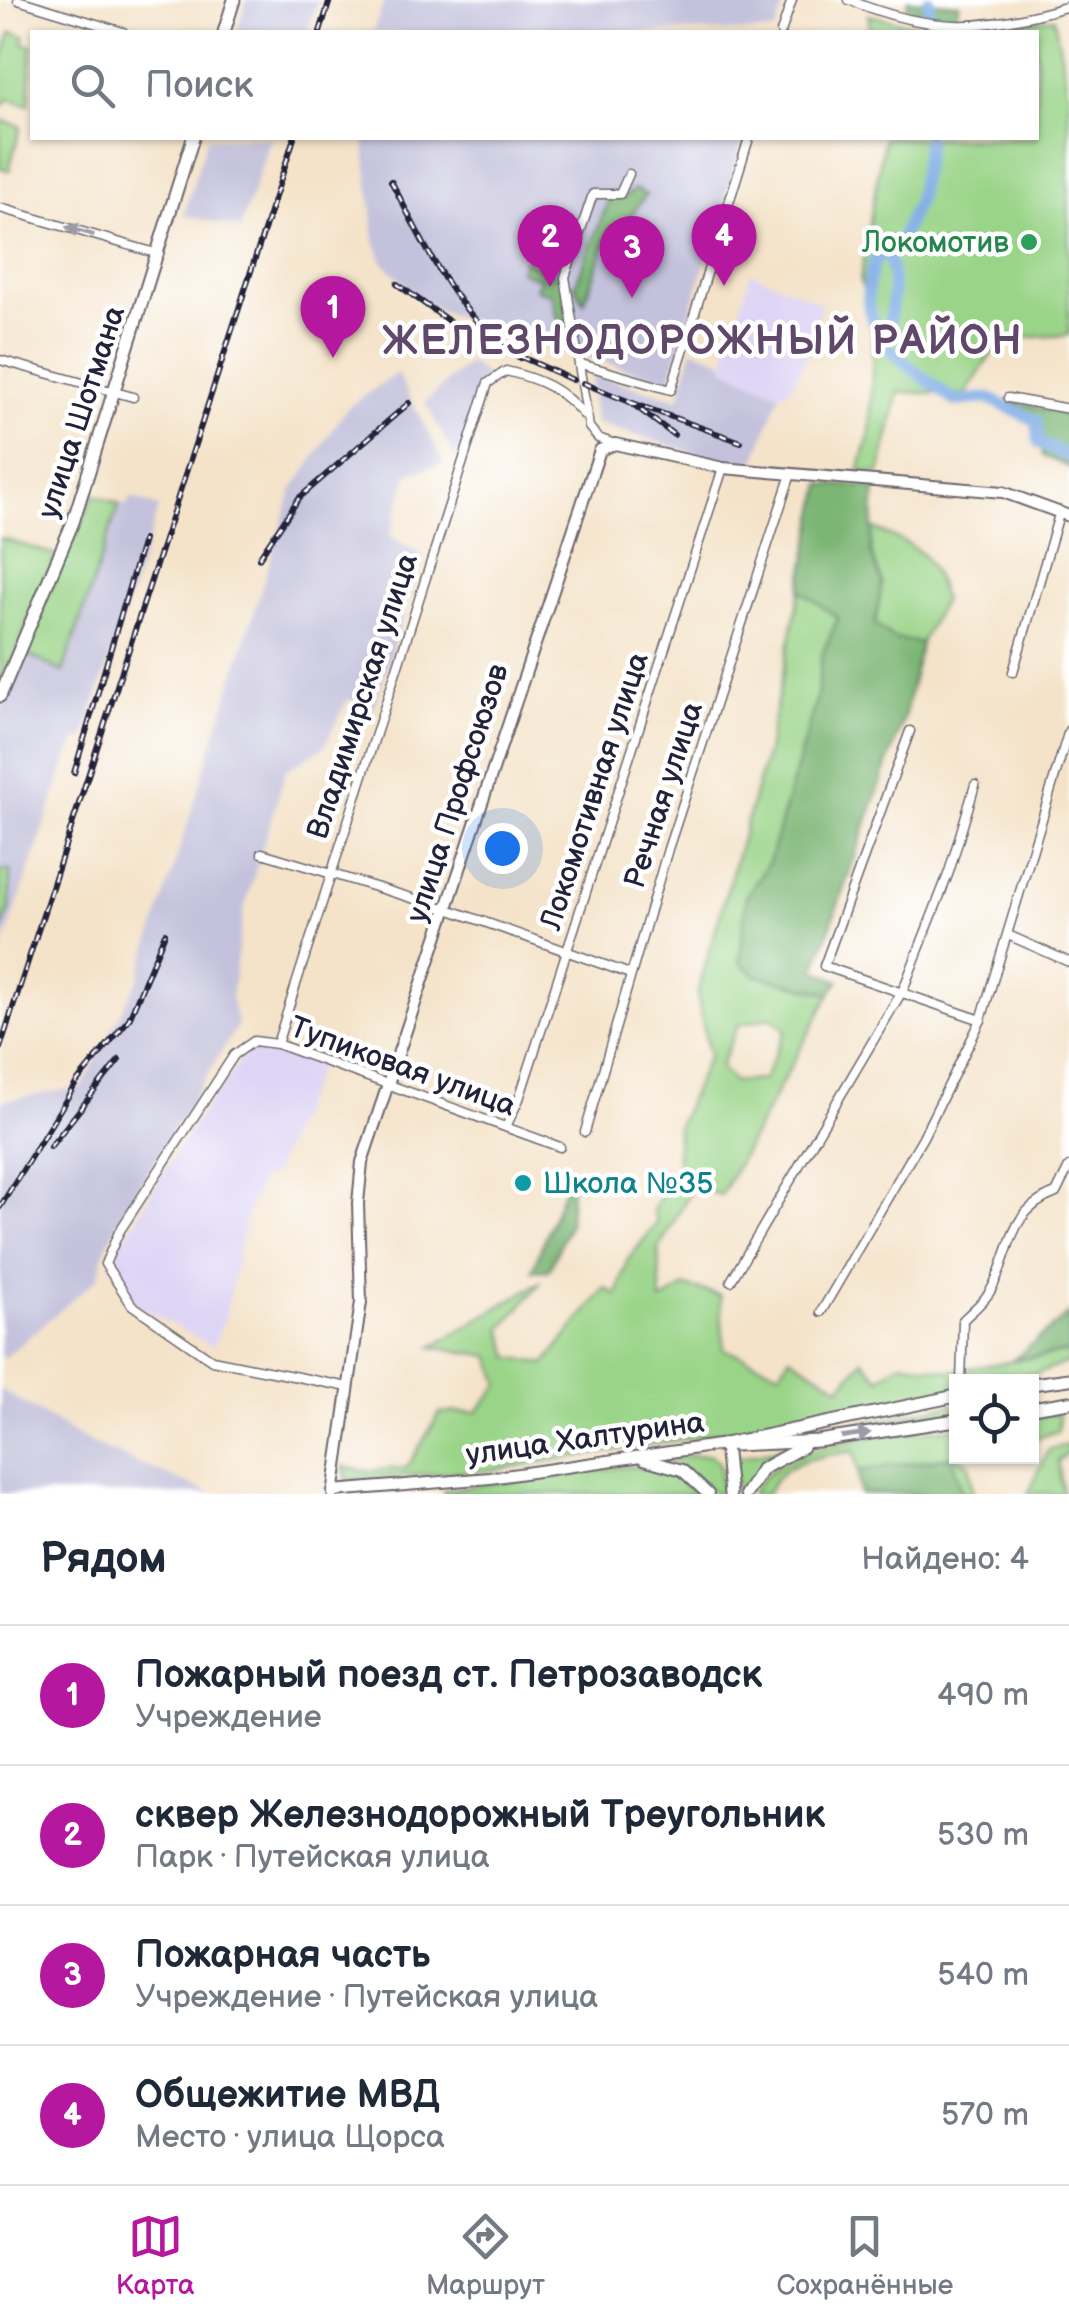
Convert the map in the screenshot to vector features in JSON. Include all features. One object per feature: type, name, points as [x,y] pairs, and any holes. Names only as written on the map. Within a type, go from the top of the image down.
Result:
[{"type":"main road","points":[[225,30],[234,0]]},
{"type":"main road","name":"улица Шотмана","points":[[0,696],[73,522],[192,140]]},
{"type":"main road","points":[[615,444],[723,468],[1003,492],[1064,513]]},
{"type":"main road","name":"улица Профсоюзов","points":[[333,1493],[361,1302],[361,1168],[592,465],[600,450],[615,444]]},
{"type":"main road","points":[[1039,1383],[1069,1379]]},
{"type":"main road","points":[[724,1444],[949,1397]]},
{"type":"main road","points":[[1039,1407],[1069,1402]]},
{"type":"main road","points":[[724,1444],[751,1447],[818,1441],[949,1421]]},
{"type":"main road","points":[[746,1494],[762,1469],[782,1455],[818,1441]]},
{"type":"main road","points":[[724,1444],[730,1494]]},
{"type":"main road","name":"улица Халтурина","points":[[333,1493],[490,1478],[724,1444]]},
{"type":"main road","points":[[633,1457],[682,1470],[708,1494]]},
{"type":"street","points":[[18,0],[116,30]]},
{"type":"street","points":[[783,30],[792,0]]},
{"type":"street","points":[[849,0],[941,26],[993,24],[1069,6]]},
{"type":"street","points":[[581,364],[671,390],[748,140]]},
{"type":"street","points":[[615,444],[598,438],[586,416],[565,276],[594,194],[620,194],[629,174]]},
{"type":"street","points":[[0,208],[159,254]]},
{"type":"street","points":[[0,360],[133,398]]},
{"type":"street","name":"Владимирская улица","points":[[277,1044],[488,384],[506,371],[539,379],[564,392],[586,416]]},
{"type":"street","points":[[1008,398],[1069,409]]},
{"type":"street","name":"Локомотивная улица","points":[[506,1126],[519,1099],[723,468]]},
{"type":"street","name":"Речная улица","points":[[584,1132],[630,974],[791,474]]},
{"type":"street","points":[[1013,672],[1064,513]]},
{"type":"street","points":[[821,1312],[923,1137],[981,1020],[1069,730]]},
{"type":"street","points":[[910,731],[824,966],[981,1020]]},
{"type":"street","points":[[732,1281],[903,990],[949,872],[975,785]]},
{"type":"street","points":[[262,853],[445,908],[630,974]]},
{"type":"street","points":[[1008,936],[1069,962]]},
{"type":"street","name":"Тупиковая улица","points":[[348,1386],[212,1360],[132,1305],[105,1264],[119,1232],[234,1055],[254,1041],[277,1044],[388,1081],[560,1147]]},
{"type":"street","points":[[961,1374],[964,1320],[990,1293],[1015,1227],[1034,1201],[1056,1193],[1069,1166]]},
{"type":"shaded area","points":[[247,0],[318,0],[308,30],[238,30]]},
{"type":"shaded area","points":[[385,0],[786,0],[776,30],[374,30]]},
{"type":"shaded area","points":[[206,140],[270,140],[240,229],[184,215]]},
{"type":"shaded area","points":[[364,140],[742,140],[669,382],[443,312],[419,299],[383,262],[375,241]]},
{"type":"shaded area","points":[[751,272],[821,303],[811,348],[791,387],[780,394],[723,368],[728,349],[723,347],[725,341],[730,342]]},
{"type":"shaded area","points":[[693,349],[723,360],[724,368],[780,394],[755,461],[715,459],[595,423],[591,385],[594,375],[679,399]]},
{"type":"shaded area","points":[[469,362],[487,377],[456,459],[425,402]]},
{"type":"shaded area","points":[[397,373],[444,463],[408,474],[390,536],[422,555],[373,709],[348,699],[324,747],[286,770],[244,909],[231,998],[238,1025],[126,1207],[106,1246],[98,1278],[4,1358],[0,1356],[0,1101],[82,1087],[139,978],[292,491],[347,408]]},
{"type":"shaded area","points":[[130,497],[159,507],[83,740],[77,738],[67,760],[0,956],[0,716],[22,652],[62,671],[119,504],[127,506]]},
{"type":"shaded area","points":[[252,1044],[320,1064],[272,1176],[261,1179],[246,1217],[225,1318],[213,1347],[132,1302],[110,1263],[186,1135]]},
{"type":"shaded area","points":[[0,1389],[90,1443],[212,1494],[0,1494]]},
{"type":"green space","points":[[908,0],[959,4],[955,18],[907,8]]},
{"type":"green space","points":[[868,15],[939,30],[871,30]]},
{"type":"green space","points":[[1054,18],[1069,96],[1069,335],[1001,339],[965,395],[899,392],[880,473],[859,471],[870,433],[874,315],[860,281],[884,140],[1039,140],[1039,30],[980,30]]},
{"type":"green space","points":[[11,32],[25,36],[23,43],[30,45],[29,105],[8,99],[5,105],[0,103],[0,66]]},
{"type":"green space","points":[[0,120],[21,126],[9,170],[0,168]]},
{"type":"green space","points":[[635,189],[646,195],[627,221],[633,231],[626,249],[616,250],[622,230],[611,227],[584,303],[575,285],[610,197],[622,198]]},
{"type":"green space","points":[[524,260],[562,278],[570,324],[558,319],[552,294],[536,289],[540,279],[520,271]]},
{"type":"green space","points":[[1012,401],[1063,414],[1069,426],[1069,467],[1043,456],[1040,418],[1009,409]]},
{"type":"green space","points":[[822,484],[875,487],[871,552],[882,583],[875,624],[894,639],[921,643],[905,714],[815,970],[839,981],[830,994],[755,975],[740,962],[746,897],[769,862],[817,697],[822,655],[838,618],[800,590]]},
{"type":"green space","points":[[94,495],[119,504],[63,672],[22,652]]},
{"type":"green space","points":[[872,528],[920,552],[933,570],[943,600],[921,643],[894,639],[875,624],[882,583],[871,552]]},
{"type":"green space","points":[[0,538],[56,555],[0,689]]},
{"type":"green space","points":[[800,590],[838,618],[822,655],[817,697],[769,862],[746,897],[755,975],[830,994],[721,1195],[693,1187],[658,1250],[661,1301],[686,1286],[720,1295],[724,1349],[780,1372],[790,1356],[840,1387],[863,1360],[879,1378],[902,1362],[951,1371],[1069,1352],[1069,1362],[1037,1374],[949,1374],[949,1390],[907,1403],[493,1470],[347,1480],[343,1466],[365,1471],[407,1468],[440,1413],[477,1412],[500,1384],[490,1356],[432,1347],[542,1281],[502,1329],[510,1357],[545,1364],[605,1288],[617,1295],[627,1261],[657,1223],[653,1210],[677,1166],[677,1128],[709,1055],[697,994],[767,751]],"holes":[[[771,1017],[786,1030],[763,1080],[734,1082],[720,1067],[738,1025]]]},
{"type":"green space","points":[[0,870],[10,871],[10,909],[0,931]]},
{"type":"green space","points":[[572,1168],[569,1224],[549,1270],[532,1271]]},
{"type":"green space","points":[[1069,1314],[1069,1352],[1013,1360]]},
{"type":"green space","points":[[949,1405],[949,1413],[776,1439]]},
{"type":"green space","points":[[1039,1415],[1059,1415],[1058,1431],[1039,1437]]},
{"type":"green space","points":[[949,1428],[949,1457],[858,1471],[854,1451],[815,1458],[782,1473],[767,1494],[751,1494],[767,1475],[788,1460],[814,1449]]},
{"type":"green space","points":[[1069,1445],[1069,1453],[1058,1461],[1063,1494],[1028,1494],[1049,1449]]},
{"type":"green space","points":[[783,1449],[766,1459],[743,1494],[737,1494],[733,1465],[738,1457]]},
{"type":"green space","points":[[711,1455],[719,1463],[722,1494],[716,1494],[666,1457]]},
{"type":"green space","points":[[949,1457],[962,1494],[860,1494],[858,1471]]},
{"type":"green space","points":[[954,1464],[969,1464],[973,1494],[962,1494]]},
{"type":"green space","points":[[628,1466],[669,1471],[695,1494],[443,1494],[444,1490]]},
{"type":"waterway","points":[[929,0],[929,30]]},
{"type":"waterway","points":[[928,140],[918,201],[899,242],[883,243],[871,271],[871,317],[894,352],[955,401],[988,398],[1037,421],[1039,443],[1069,457]]},
{"type":"waterway","points":[[883,243],[893,291],[885,340]]},
{"type":"railway","points":[[321,30],[330,0]]},
{"type":"railway","points":[[0,1048],[293,140]]},
{"type":"railway","points":[[391,181],[430,255],[460,301],[477,322],[520,358]]},
{"type":"railway","points":[[397,284],[461,330],[573,380]]},
{"type":"railway","points":[[583,383],[630,402],[674,435]]},
{"type":"railway","points":[[630,402],[741,442]]},
{"type":"railway","points":[[259,558],[299,498],[409,403]]},
{"type":"railway","points":[[74,773],[143,540]]},
{"type":"railway","points":[[0,1207],[77,1082],[129,1019],[165,933]]},
{"type":"railway","points":[[50,1147],[119,1060]]},
{"type":"place","name":"Локомотив","points":[[1029,242]]},
{"type":"place","name":"Общежитие МВД","points":[[724,286]]},
{"type":"place","name":"сквер Железнодорожный Треугольник","points":[[550,287]]},
{"type":"place","name":"Пожарная часть","points":[[632,298]]},
{"type":"place","name":"Пожарный поезд ст. Петрозаводск","points":[[333,358]]},
{"type":"place","name":"Школа №35","points":[[523,1183]]},
{"type":"district","name":"ЖЕЛЕЗНОДОРОЖНЫЙ РАЙОН","points":[[703,340]]}]
